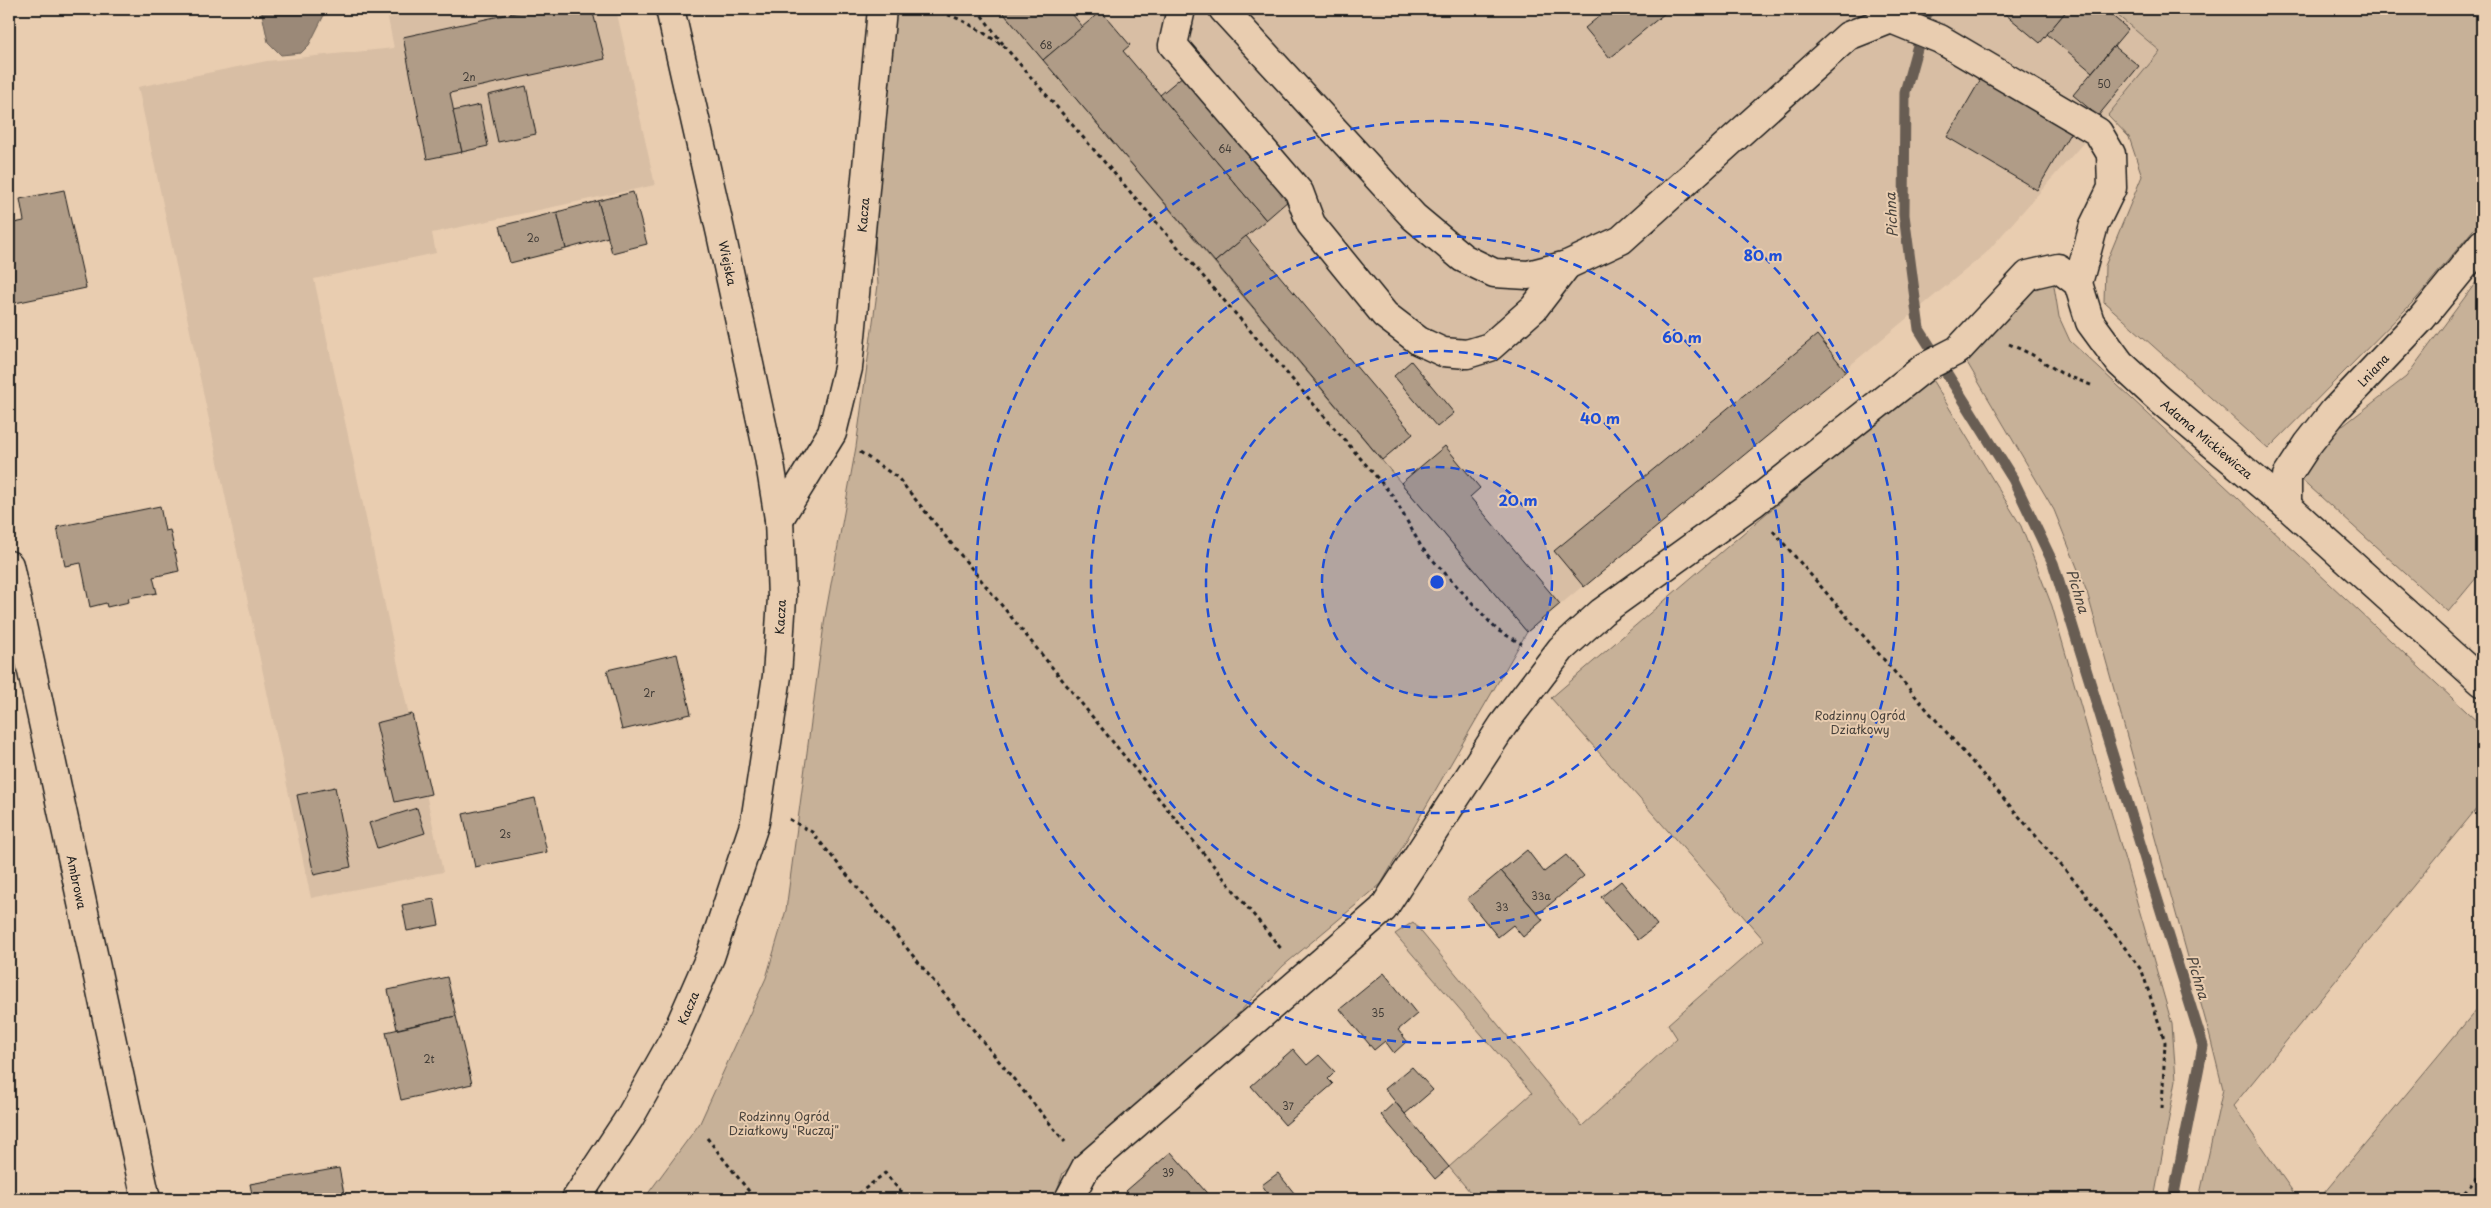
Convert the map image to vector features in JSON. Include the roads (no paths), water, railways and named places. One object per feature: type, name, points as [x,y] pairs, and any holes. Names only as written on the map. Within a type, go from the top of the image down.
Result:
[{"type":"street","name":"Wiejska","points":[[670,9],[769,457],[779,519]]},
{"type":"street","points":[[1181,9],[1173,45],[1299,192],[1311,224],[1385,315],[1419,342],[1443,352],[1467,354],[1490,347],[1534,308],[1567,265]]},
{"type":"street","points":[[1069,1199],[1086,1167],[1383,909],[1503,725],[1561,649],[1602,612],[1752,504],[1925,367],[1964,344],[2028,275],[2058,268],[2078,284],[2094,225],[2112,188],[2111,154],[2098,132],[1940,39],[1888,14],[1848,36],[1621,240],[1567,265],[1528,275],[1494,273],[1463,258],[1414,217],[1223,9]]},
{"type":"street","name":"Kacza","points":[[576,1199],[630,1117],[674,1039],[710,957],[754,822],[777,676],[782,598],[779,519],[832,433],[848,368],[882,14]]},
{"type":"street","name":"Lniana","points":[[2287,506],[2287,476],[2308,444],[2334,411],[2422,318],[2482,244]]},
{"type":"street","name":"Adama Mickiewicza","points":[[2078,284],[2090,322],[2120,363],[2159,399],[2287,506],[2482,682]]},
{"type":"street","name":"Ambrowa","points":[[9,565],[146,1199]]},
{"type":"waterway","name":"Pichna","points":[[1928,9],[1905,92],[1904,215],[1919,329],[2013,479],[2053,563],[2203,1046],[2173,1199]]},
{"type":"park label","name":"Rodzinny Ogród Działkowy","points":[[1860,722]]},
{"type":"park label","name":"Rodzinny Ogród Działkowy \"Ruczaj\"","points":[[784,1123]]}]
